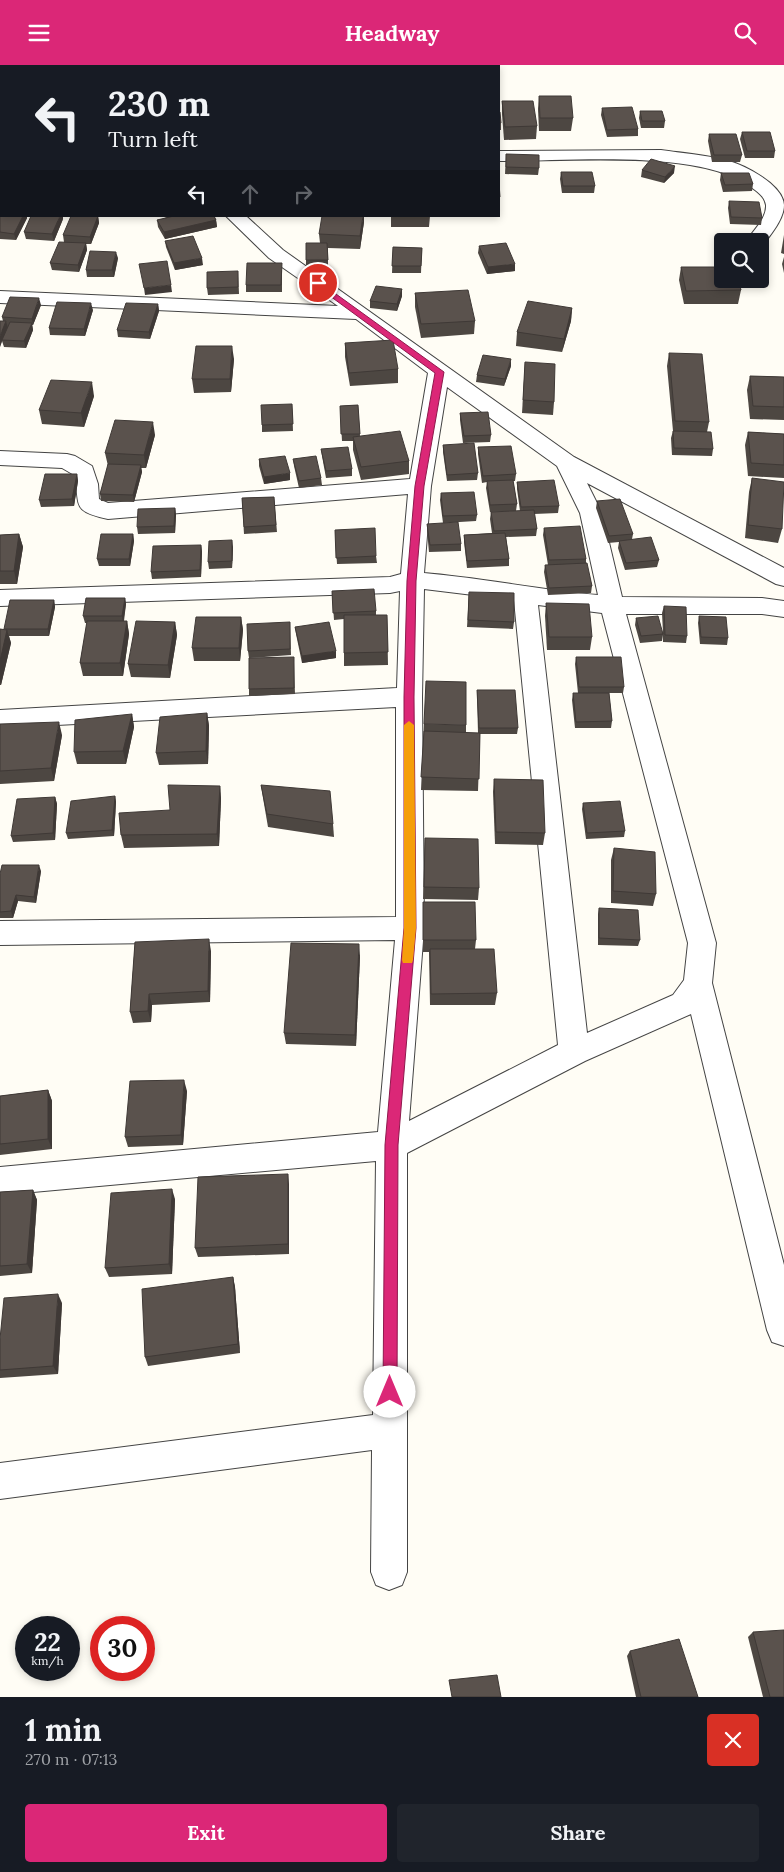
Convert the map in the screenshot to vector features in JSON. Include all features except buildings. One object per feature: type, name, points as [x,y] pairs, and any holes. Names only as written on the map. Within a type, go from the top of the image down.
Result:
[{"type":"street","points":[[500,156],[661,155],[722,165],[756,181],[771,194],[775,205],[772,218],[762,233]]},
{"type":"street","points":[[236,217],[276,255],[361,313],[439,372],[566,461],[784,578]]},
{"type":"street","points":[[0,297],[361,313]]},
{"type":"street","points":[[389,1572],[392,1145],[410,928],[409,697],[412,581],[420,486],[439,372]]},
{"type":"street","points":[[0,458],[67,461],[84,471],[88,502],[98,509],[108,511],[420,486]]},
{"type":"street","points":[[566,461],[591,513],[612,605],[702,943],[698,983],[784,1330]]},
{"type":"street","points":[[0,598],[340,588],[390,585],[412,581],[459,584],[525,593],[545,599],[612,605],[762,606],[784,609]]},
{"type":"street","points":[[525,593],[574,1052]]},
{"type":"street","points":[[0,719],[409,697]]},
{"type":"street","points":[[0,933],[410,928]]},
{"type":"street","points":[[0,1181],[392,1145],[574,1052],[683,1004],[698,983]]},
{"type":"street","points":[[0,1481],[390,1430]]},
{"type":"slow traffic","points":[[407,960],[410,928],[409,725]]},
{"type":"route","points":[[318,283],[439,372],[420,486],[412,581],[409,697],[410,928],[392,1145],[390,1392]]}]
